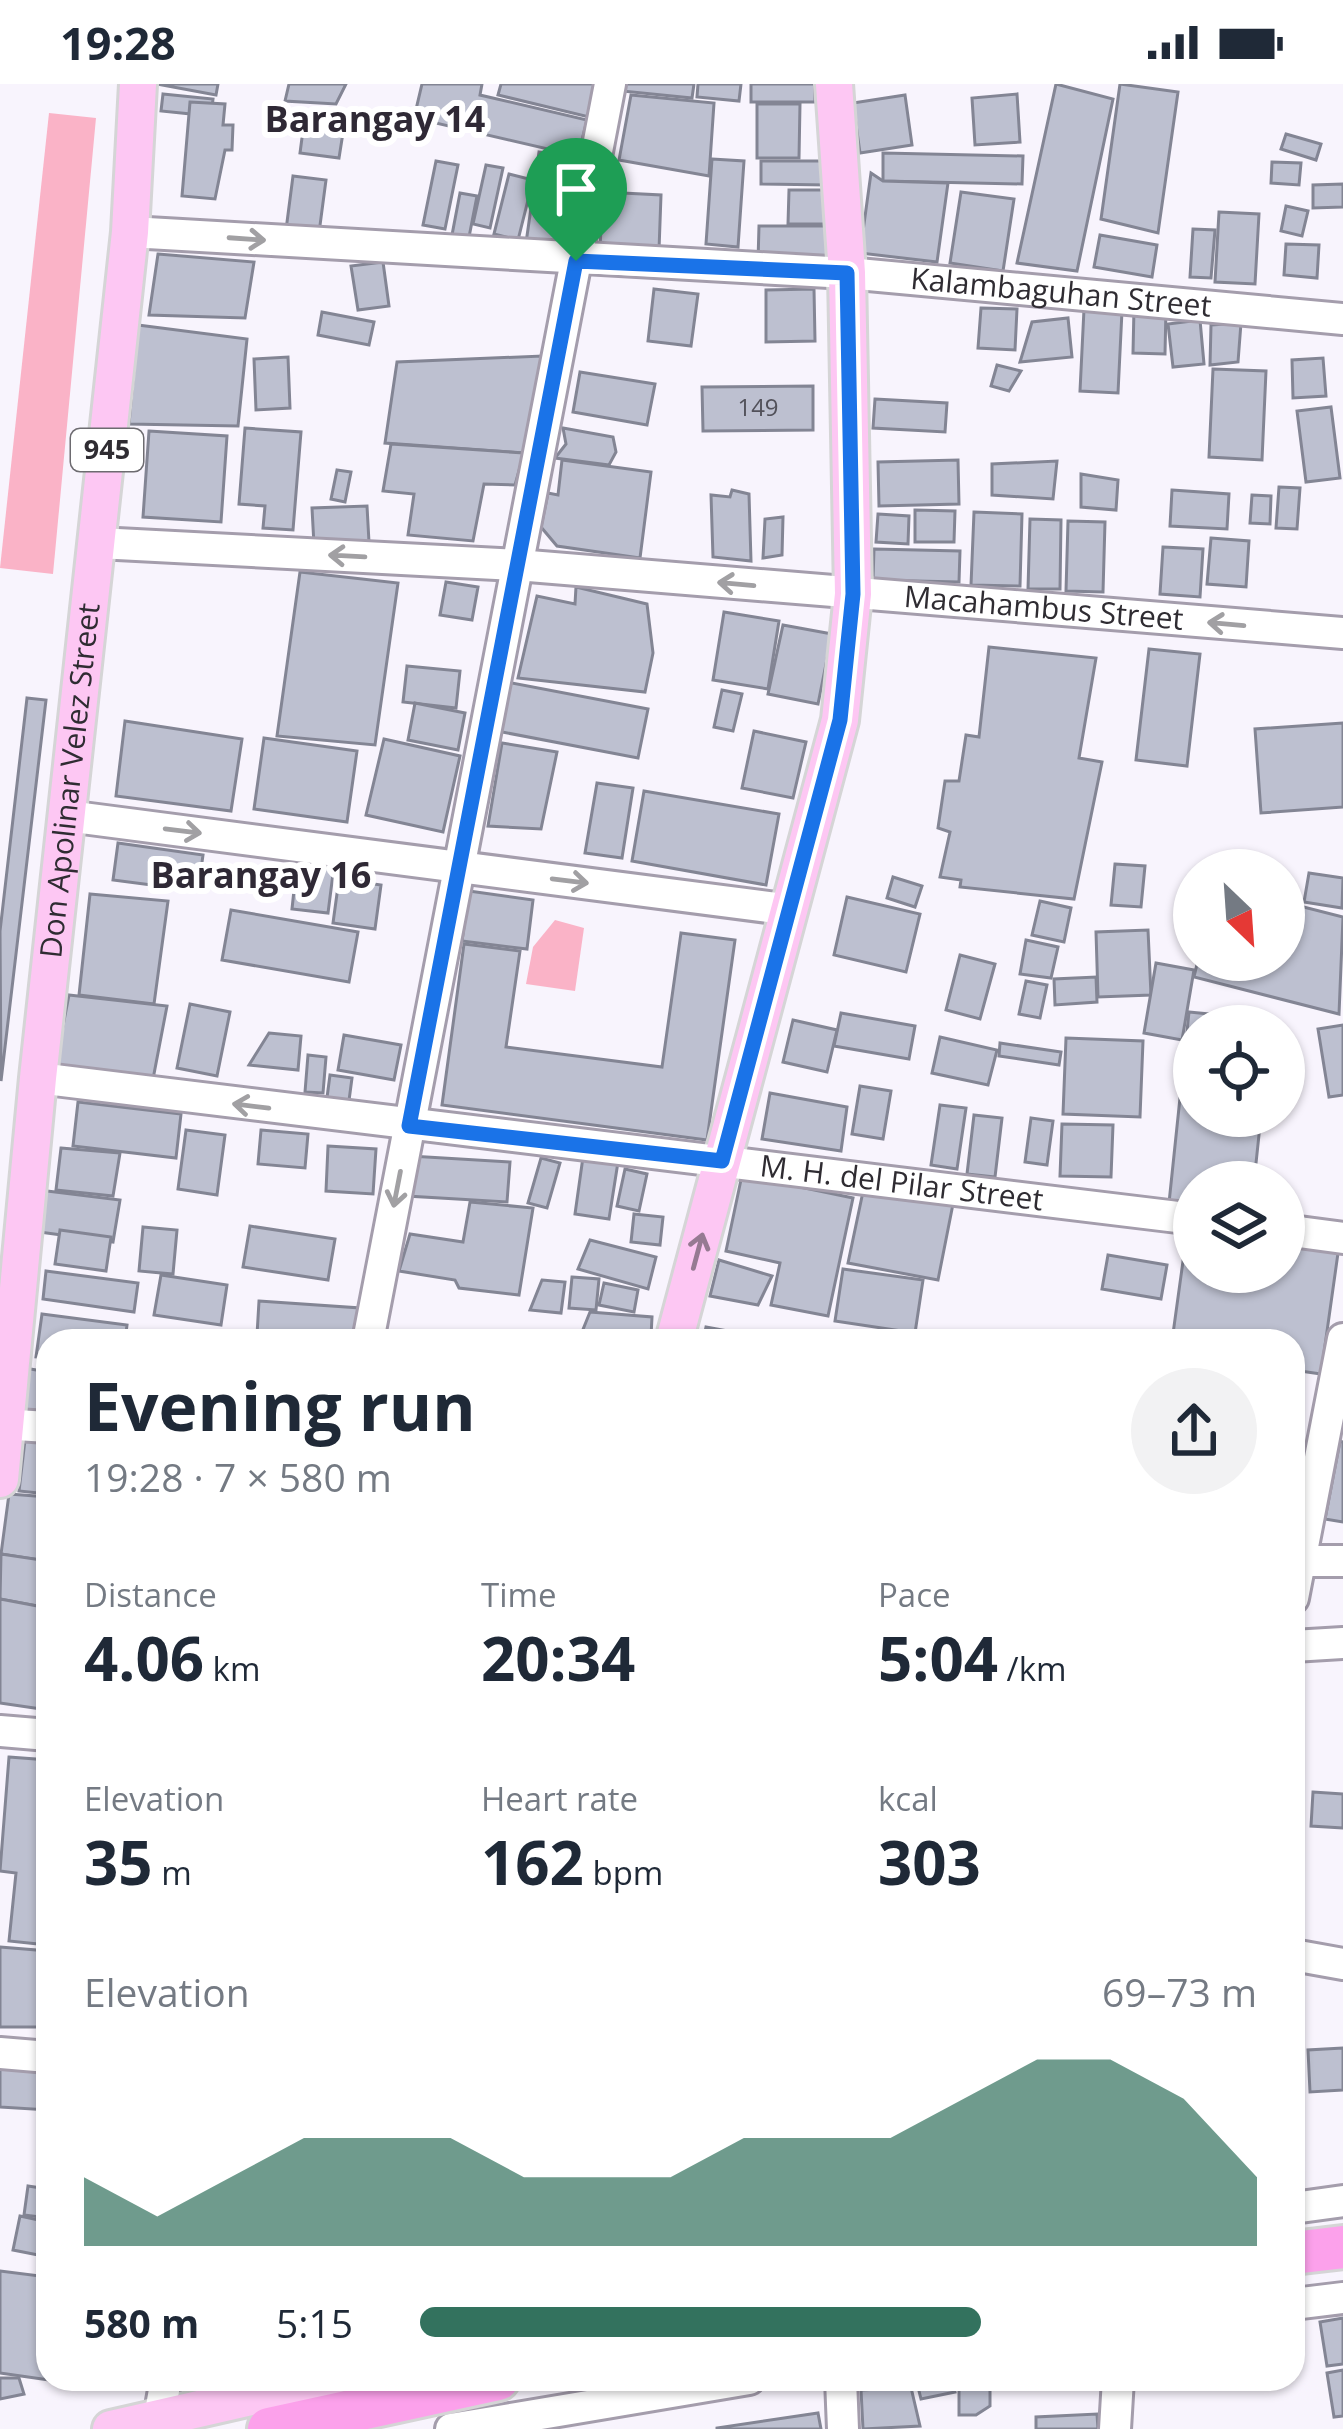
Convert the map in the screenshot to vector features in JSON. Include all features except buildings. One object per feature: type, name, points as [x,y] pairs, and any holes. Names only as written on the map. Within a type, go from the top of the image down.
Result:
[{"type":"highway","points":[[1305,2252],[1343,2247]]},
{"type":"highway","points":[[269,2429],[396,2391]]},
{"type":"main road","name":"Don Apolinar Velez Street","points":[[0,1479],[38,1078],[130,232],[138,84]]},
{"type":"main road","points":[[677,1329],[840,720],[853,594],[847,273],[834,84]]},
{"type":"main road","points":[[111,2429],[277,2391]]},
{"type":"main road","points":[[364,2429],[398,2391]]},
{"type":"street","points":[[370,1329],[610,84]]},
{"type":"street","name":"Kalambaguhan Street","points":[[130,232],[847,273],[1343,320]]},
{"type":"street","name":"Macahambus Street","points":[[98,543],[517,565],[1343,633]]},
{"type":"street","points":[[68,816],[791,910]]},
{"type":"street","name":"M. H. del Pilar Street","points":[[38,1078],[1173,1216]]},
{"type":"street","points":[[1305,1233],[1343,1238]]},
{"type":"street","points":[[1305,1540],[1343,1339]]},
{"type":"street","points":[[3,1424],[36,1426]]},
{"type":"street","points":[[1305,1561],[1343,1561]]},
{"type":"street","points":[[1305,1645],[1343,1643]]},
{"type":"street","points":[[0,1731],[36,1734]]},
{"type":"street","points":[[1305,1956],[1343,1964]]},
{"type":"street","points":[[0,2053],[36,2055]]},
{"type":"street","points":[[1305,2206],[1343,2201]]},
{"type":"street","points":[[1305,2303],[1343,2298]]},
{"type":"street","points":[[159,2418],[164,2391]]},
{"type":"street","points":[[451,2429],[677,2391]]},
{"type":"street","points":[[841,2391],[843,2429]]},
{"type":"street","points":[[1115,2429],[1117,2391]]},
{"type":"shaded area","points":[[49,113],[96,118],[53,574],[0,568]]},
{"type":"shaded area","points":[[555,920],[584,928],[575,991],[526,984],[533,947]]},
{"type":"district","name":"Barangay 14","points":[[375,119]]},
{"type":"district","name":"Barangay 16","points":[[261,875]]},
{"type":"route","points":[[576,261],[847,273],[853,594],[840,720],[722,1161],[409,1126],[576,261]]}]
